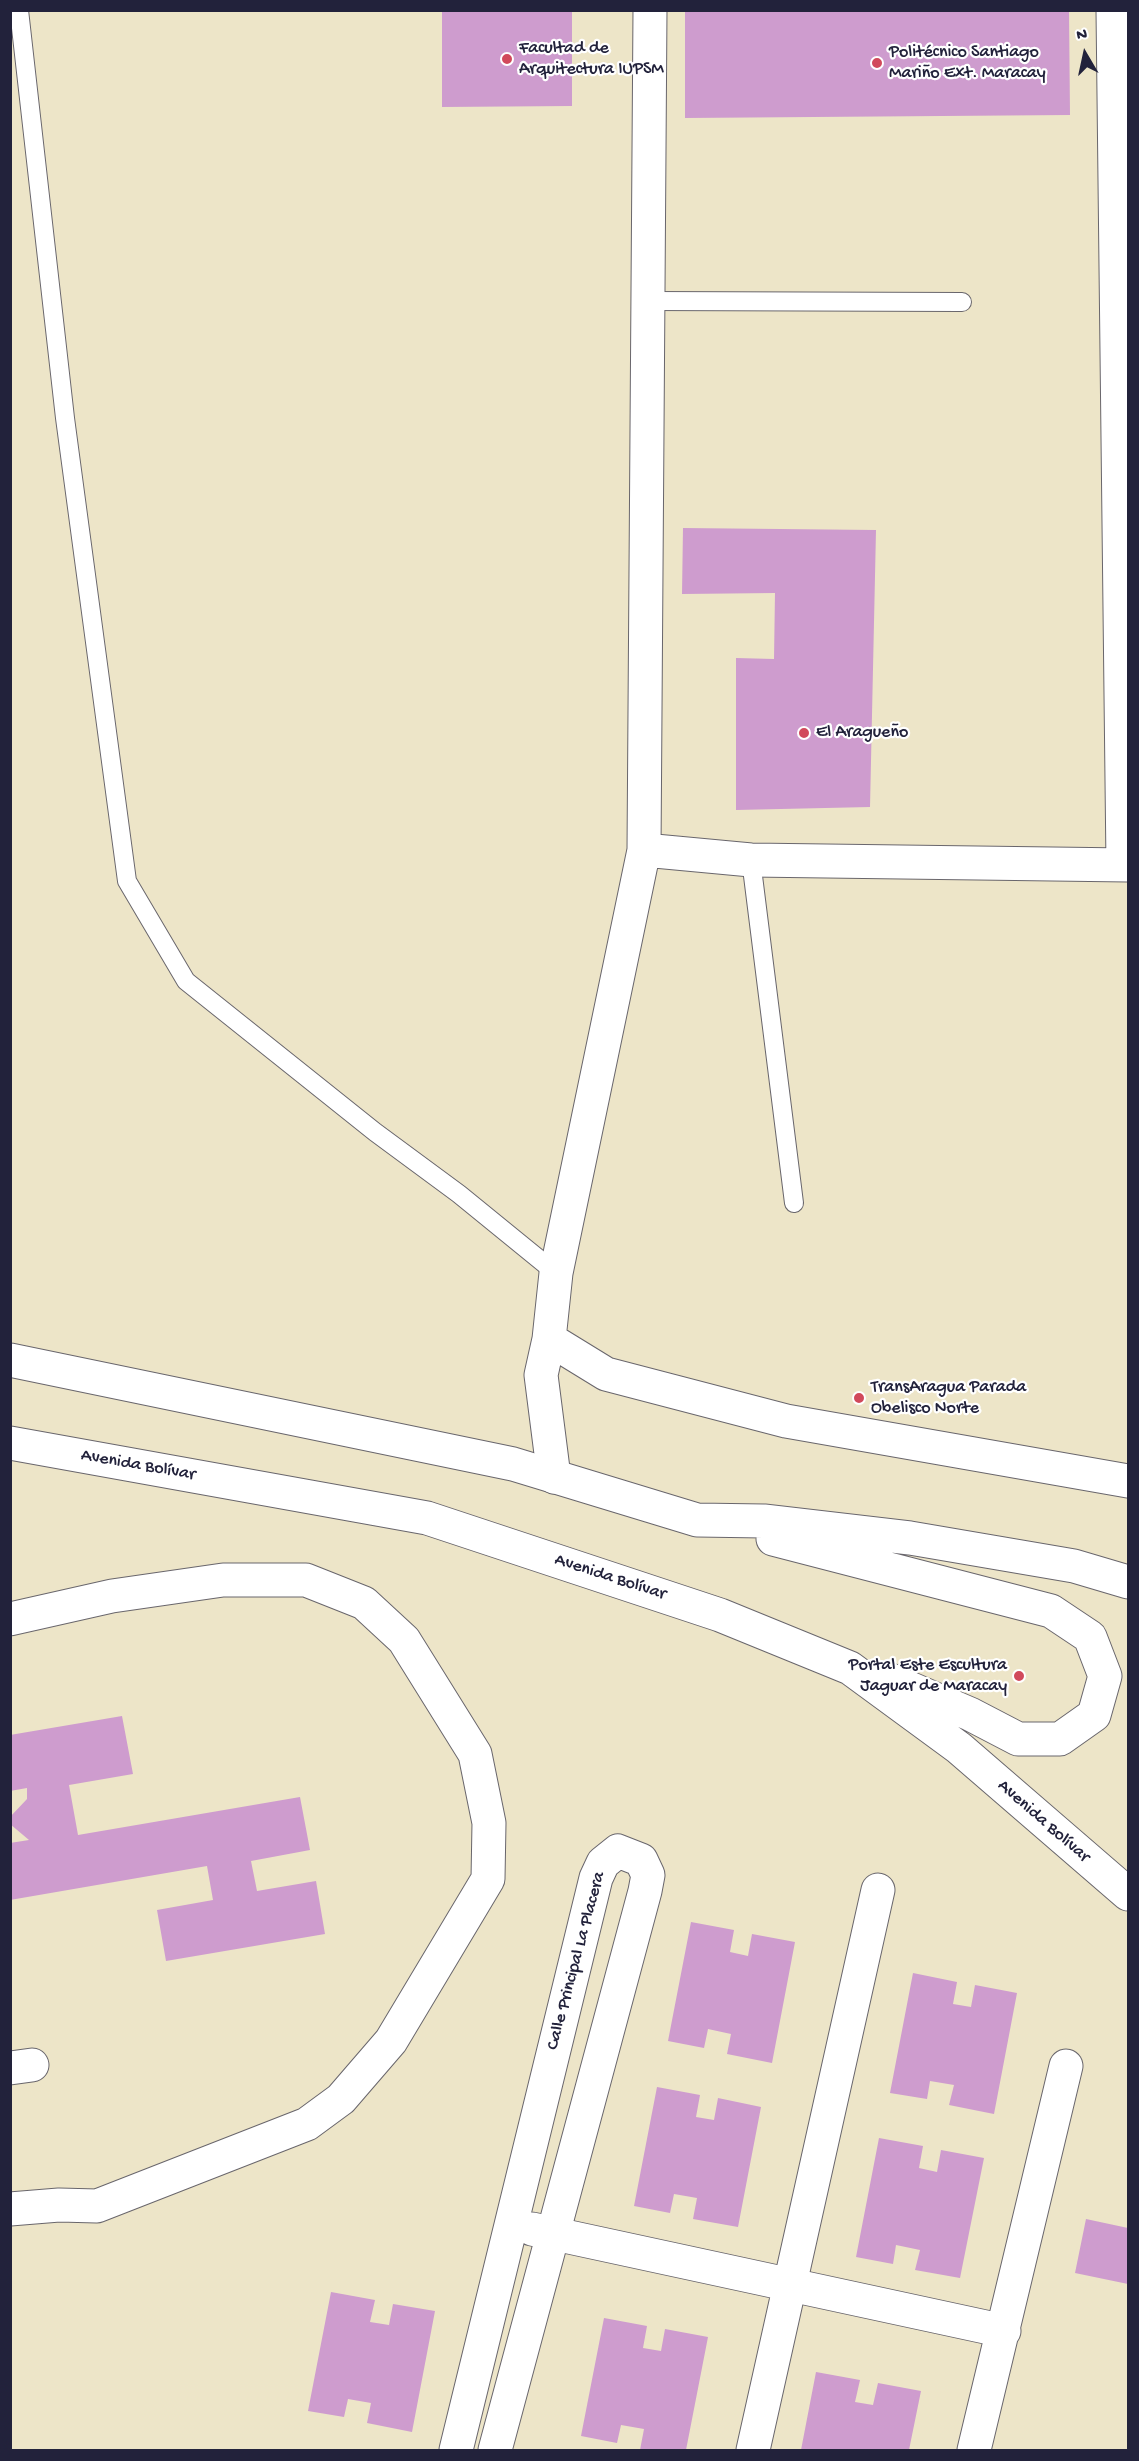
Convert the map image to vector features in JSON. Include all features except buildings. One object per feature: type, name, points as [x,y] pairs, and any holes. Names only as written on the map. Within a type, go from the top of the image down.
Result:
[{"type":"street","points":[[554,1477],[541,1375],[549,1339],[556,1273],[644,850],[650,10]]},
{"type":"street","points":[[644,850],[751,860],[1126,865],[1121,115],[1113,10]]},
{"type":"street","points":[[549,1339],[606,1374],[786,1421],[1128,1481]]},
{"type":"street","points":[[10,1360],[513,1464],[697,1520],[1051,1611],[1090,1637],[1105,1676],[1094,1714],[1069,1733],[1060,1739],[1018,1739],[970,1714],[884,1677],[850,1668]]},
{"type":"street","name":"Avenida Bolívar","points":[[10,1443],[427,1518],[720,1615],[850,1668],[959,1748],[1128,1894]]},
{"type":"street","points":[[697,1520],[764,1521],[909,1538],[1074,1566],[1128,1582]]},
{"type":"street","points":[[10,1618],[112,1596],[223,1580],[306,1580],[364,1603],[404,1640],[475,1754],[489,1823],[488,1879],[391,2041],[341,2099],[307,2124],[97,2206],[59,2205],[10,2209]]},
{"type":"street","name":"Calle Principal La Placera","points":[[456,2451],[596,1878],[603,1863],[618,1851],[641,1860],[648,1875],[645,1891],[555,2234],[495,2451]]},
{"type":"street","points":[[753,2451],[878,1890]]},
{"type":"street","points":[[974,2451],[1066,2066]]},
{"type":"street","points":[[510,2224],[1004,2331]]},
{"type":"lane","points":[[19,10],[65,418],[127,881],[186,981],[375,1132],[459,1194],[556,1273]]},
{"type":"lane","points":[[648,301],[962,302]]},
{"type":"lane","points":[[751,860],[794,1203]]},
{"type":"place","name":"Facultad de Arquitectura IUPSM","points":[[507,59]]},
{"type":"place","name":"Politécnico Santiago Mariño Ext. Maracay","points":[[877,63]]},
{"type":"place","name":"El Aragueño","points":[[804,733]]},
{"type":"place","name":"TransAragua Parada Obelisco Norte","points":[[859,1398]]},
{"type":"place","name":"Portal Este Escultura Jaguar de Maracay","points":[[1019,1676]]}]
